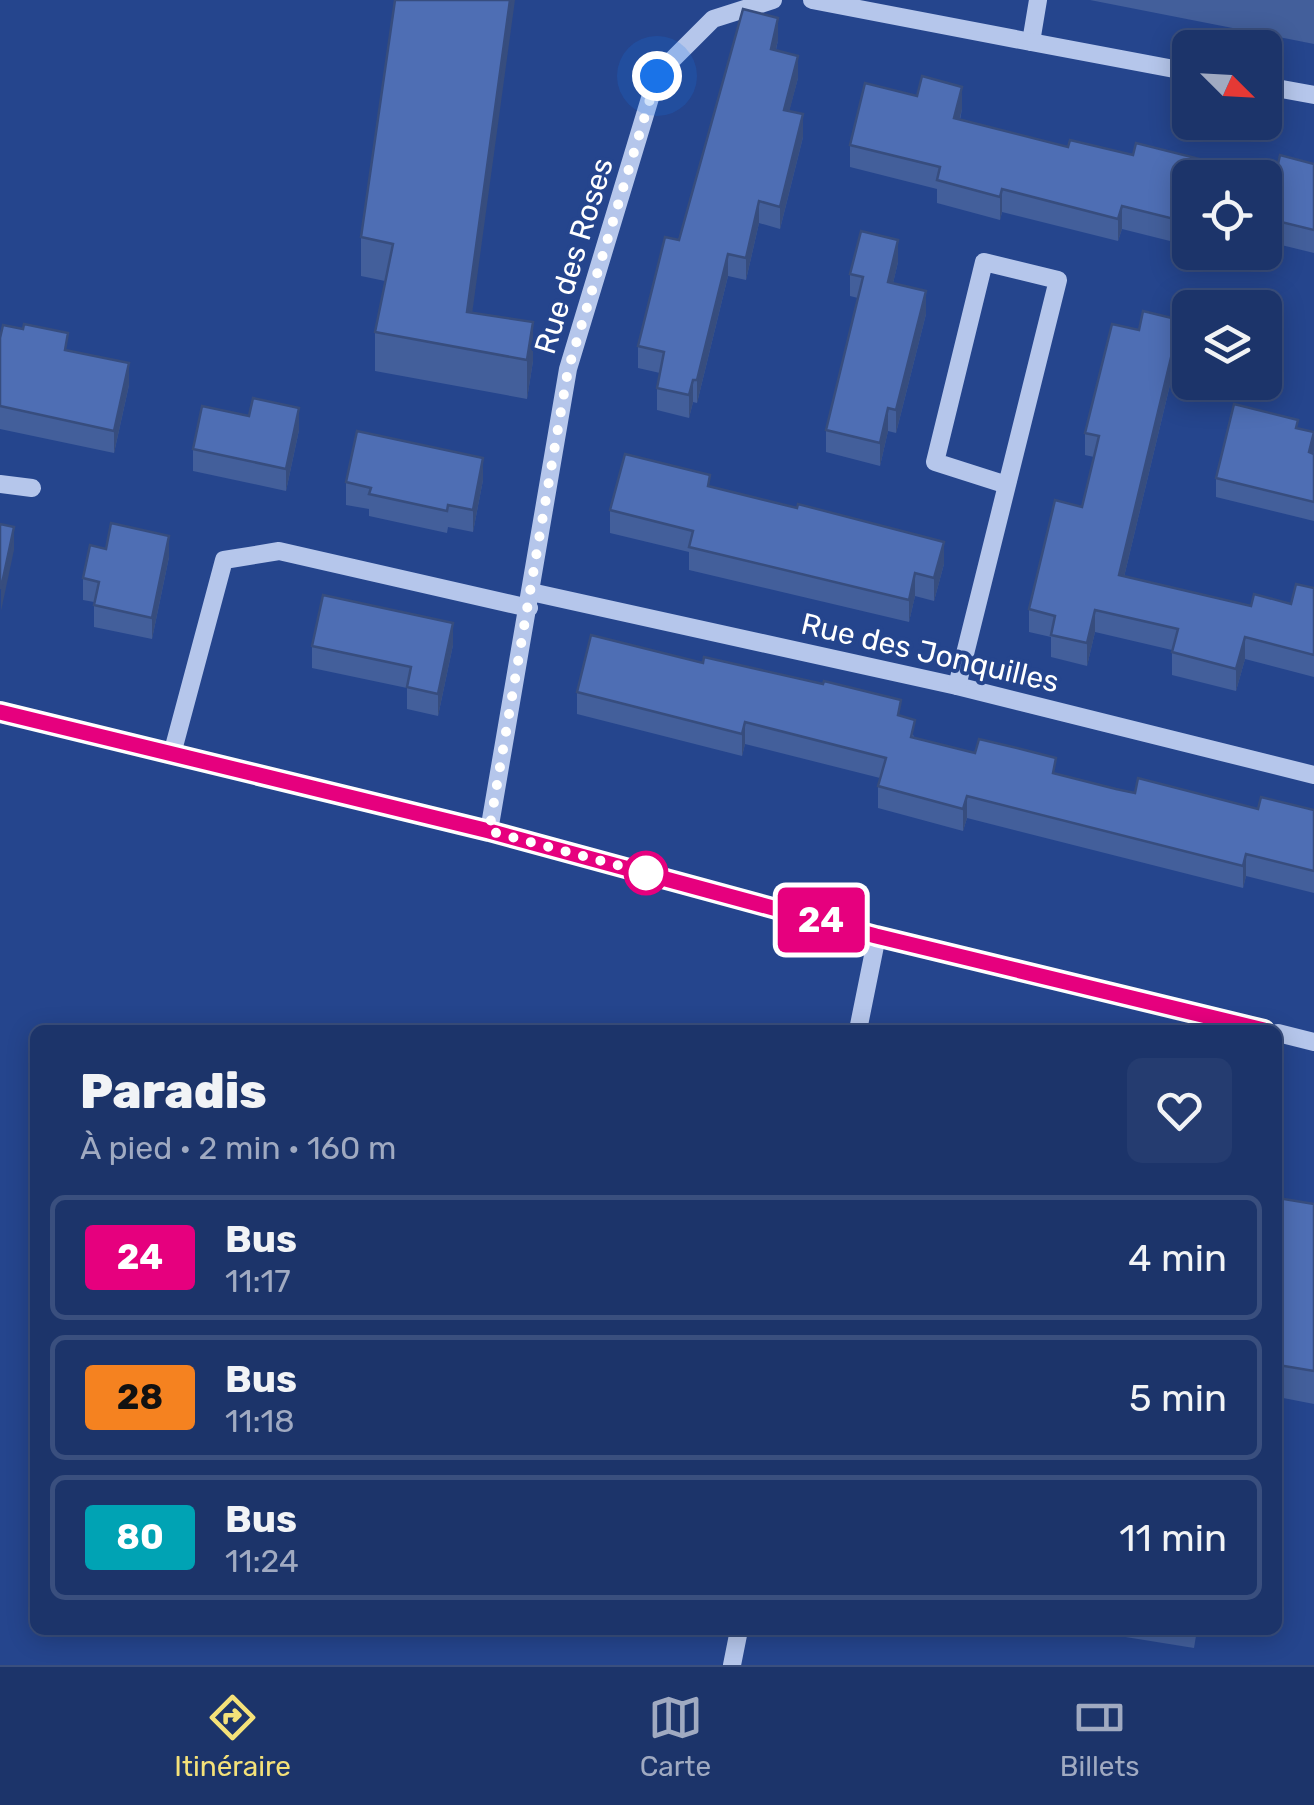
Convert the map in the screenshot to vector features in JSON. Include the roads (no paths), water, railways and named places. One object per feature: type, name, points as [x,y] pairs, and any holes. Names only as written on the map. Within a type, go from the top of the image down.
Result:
[{"type":"street","name":"Rue des Roses","points":[[489,831],[568,370],[657,76],[712,18],[773,0]]},
{"type":"street","points":[[812,0],[1172,69]]},
{"type":"street","points":[[1031,42],[1038,0]]},
{"type":"street","points":[[1282,89],[1314,96]]},
{"type":"street","points":[[957,686],[1058,280],[984,262],[934,462],[1007,485]]},
{"type":"street","points":[[0,484],[32,488]]},
{"type":"street","name":"Rue des Jonquilles","points":[[172,754],[224,560],[279,551],[957,686],[1314,775]]},
{"type":"street","points":[[0,712],[489,831],[876,936],[1243,1025]]},
{"type":"street","points":[[859,1025],[876,936]]},
{"type":"street","points":[[1282,1034],[1314,1042]]},
{"type":"street","points":[[732,1665],[738,1635]]}]
